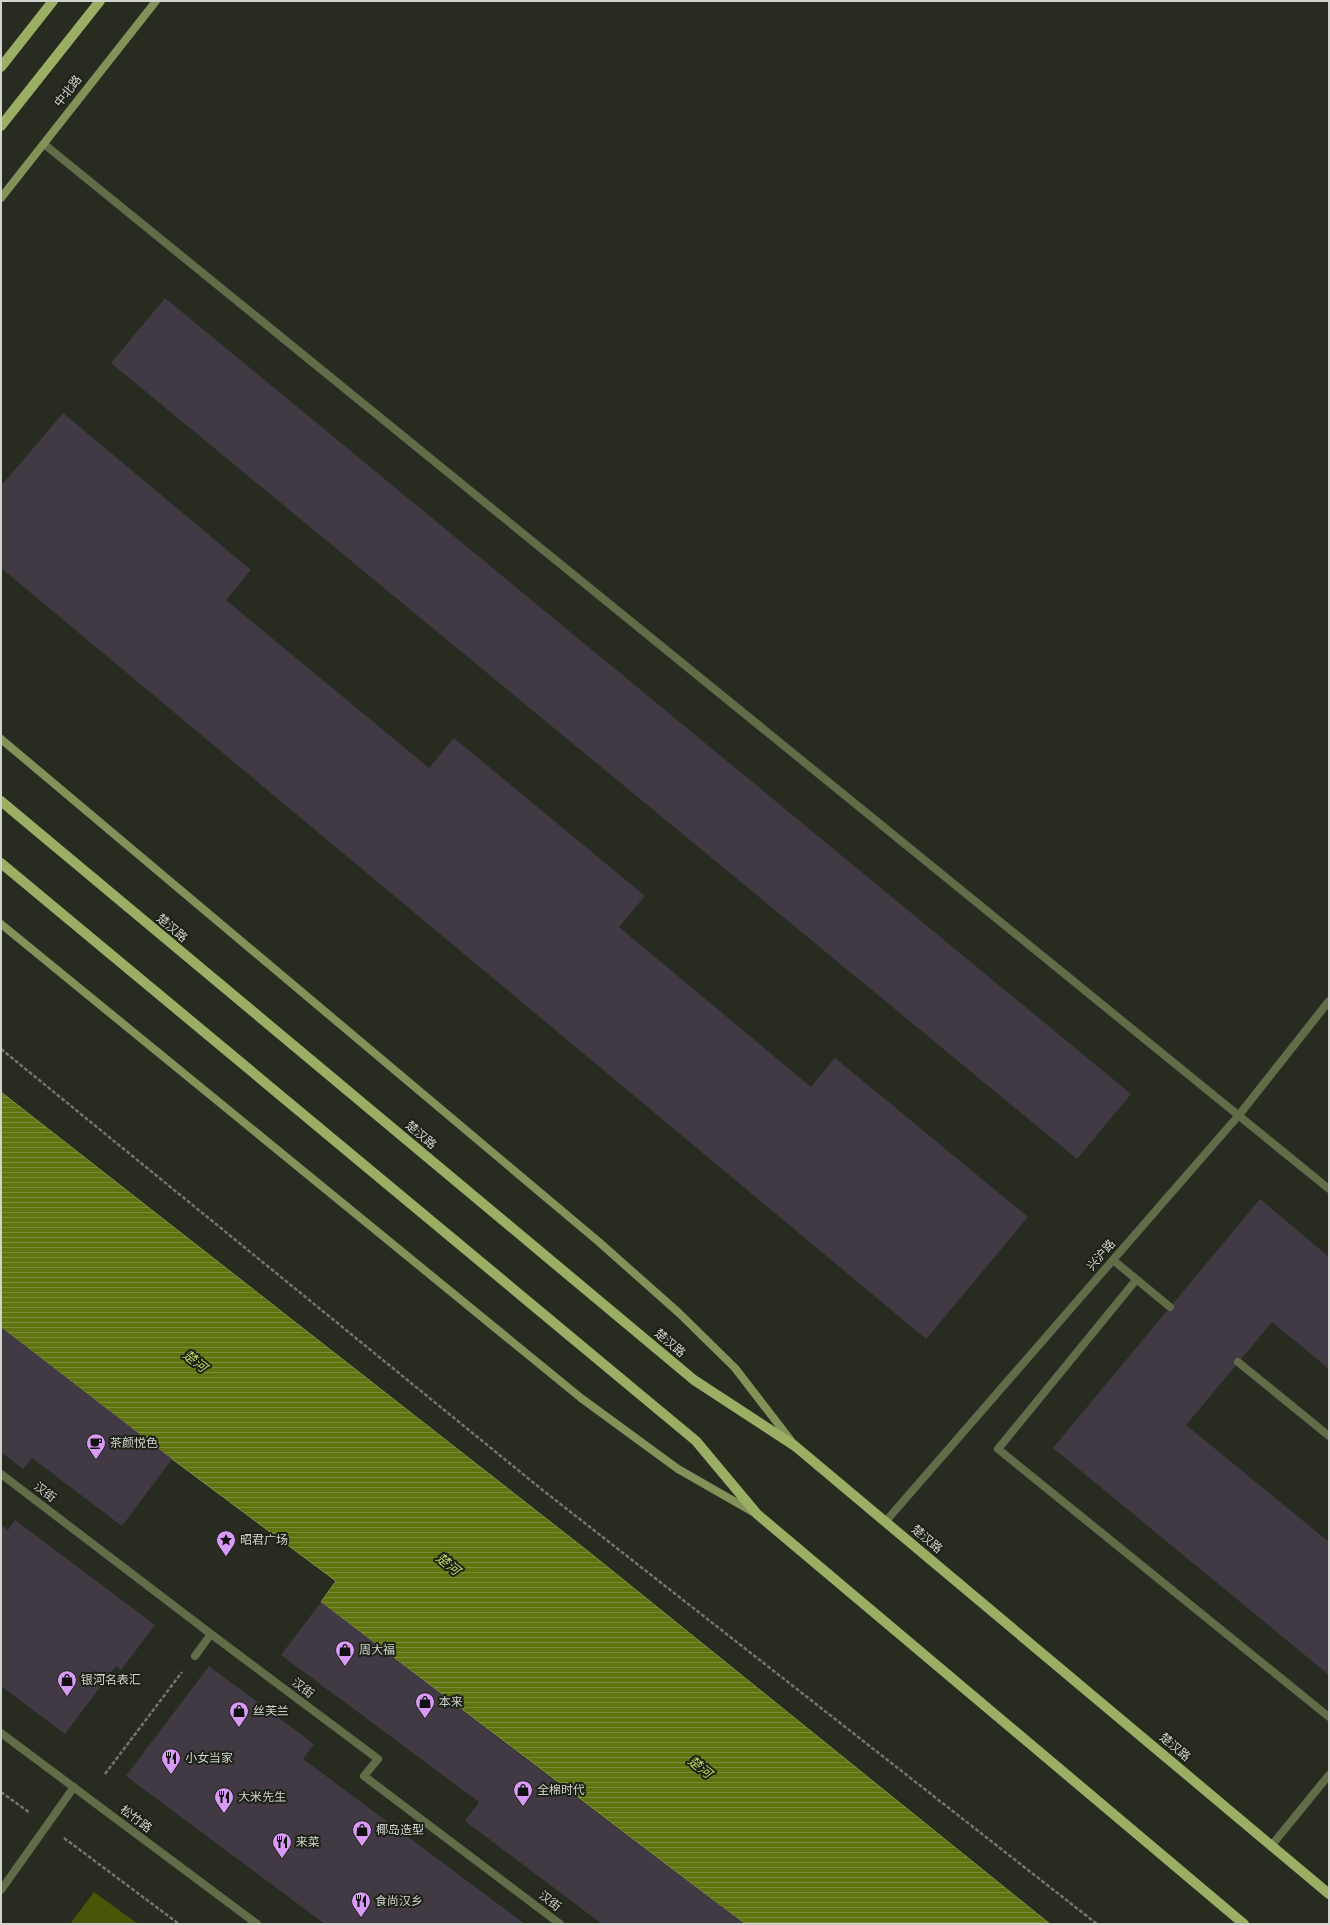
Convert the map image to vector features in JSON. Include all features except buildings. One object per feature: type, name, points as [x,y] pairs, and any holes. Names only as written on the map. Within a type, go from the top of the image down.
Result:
[{"type":"main road","points":[[1,67],[53,1]]},
{"type":"main road","points":[[1,126],[100,1]]},
{"type":"main road","name":"中北路","points":[[1,198],[156,1]]},
{"type":"main road","points":[[1,739],[599,1242],[679,1313],[735,1368],[795,1446]]},
{"type":"main road","name":"楚汉路","points":[[1,801],[694,1380],[795,1446],[1329,1894]]},
{"type":"main road","points":[[1,863],[696,1441],[757,1514],[1244,1924]]},
{"type":"main road","points":[[1,924],[581,1398],[678,1469],[757,1514]]},
{"type":"street","points":[[44,144],[1329,1189]]},
{"type":"street","name":"兴沪路","points":[[886,1521],[1239,1115],[1329,1001]]},
{"type":"street","points":[[1113,1260],[1170,1307]]},
{"type":"street","points":[[1136,1280],[998,1449],[1329,1717]]},
{"type":"street","points":[[1238,1362],[1329,1436]]},
{"type":"street","name":"汉街","points":[[1,1474],[378,1759],[364,1776],[560,1924]]},
{"type":"street","points":[[195,1656],[211,1634]]},
{"type":"street","name":"松竹路","points":[[1,1733],[257,1924]]},
{"type":"street","points":[[1271,1846],[1329,1775]]},
{"type":"street","points":[[1,1890],[74,1787]]},
{"type":"path","points":[[1,1050],[540,1488],[1096,1924]]},
{"type":"path","points":[[105,1774],[195,1656]]},
{"type":"path","points":[[1,1792],[179,1924]]},
{"type":"shaded area","points":[[94,1892],[138,1924],[70,1924]]},
{"type":"water","name":"楚河","points":[[1,1092],[589,1552],[1050,1924],[745,1924],[321,1602],[336,1581],[172,1459],[1,1327]]},
{"type":"place","name":"茶颜悦色","points":[[96,1460]]},
{"type":"place","name":"昭君广场","points":[[226,1557]]},
{"type":"place","name":"周大福","points":[[345,1667]]},
{"type":"place","name":"银河名表汇","points":[[67,1697]]},
{"type":"place","name":"本来","points":[[425,1719]]},
{"type":"place","name":"丝芙兰","points":[[239,1728]]},
{"type":"place","name":"小女当家","points":[[171,1775]]},
{"type":"place","name":"全棉时代","points":[[523,1807]]},
{"type":"place","name":"大米先生","points":[[224,1814]]},
{"type":"place","name":"椰岛造型","points":[[362,1847]]},
{"type":"place","name":"来菜","points":[[282,1859]]},
{"type":"place","name":"食尚汉乡","points":[[361,1918]]}]
